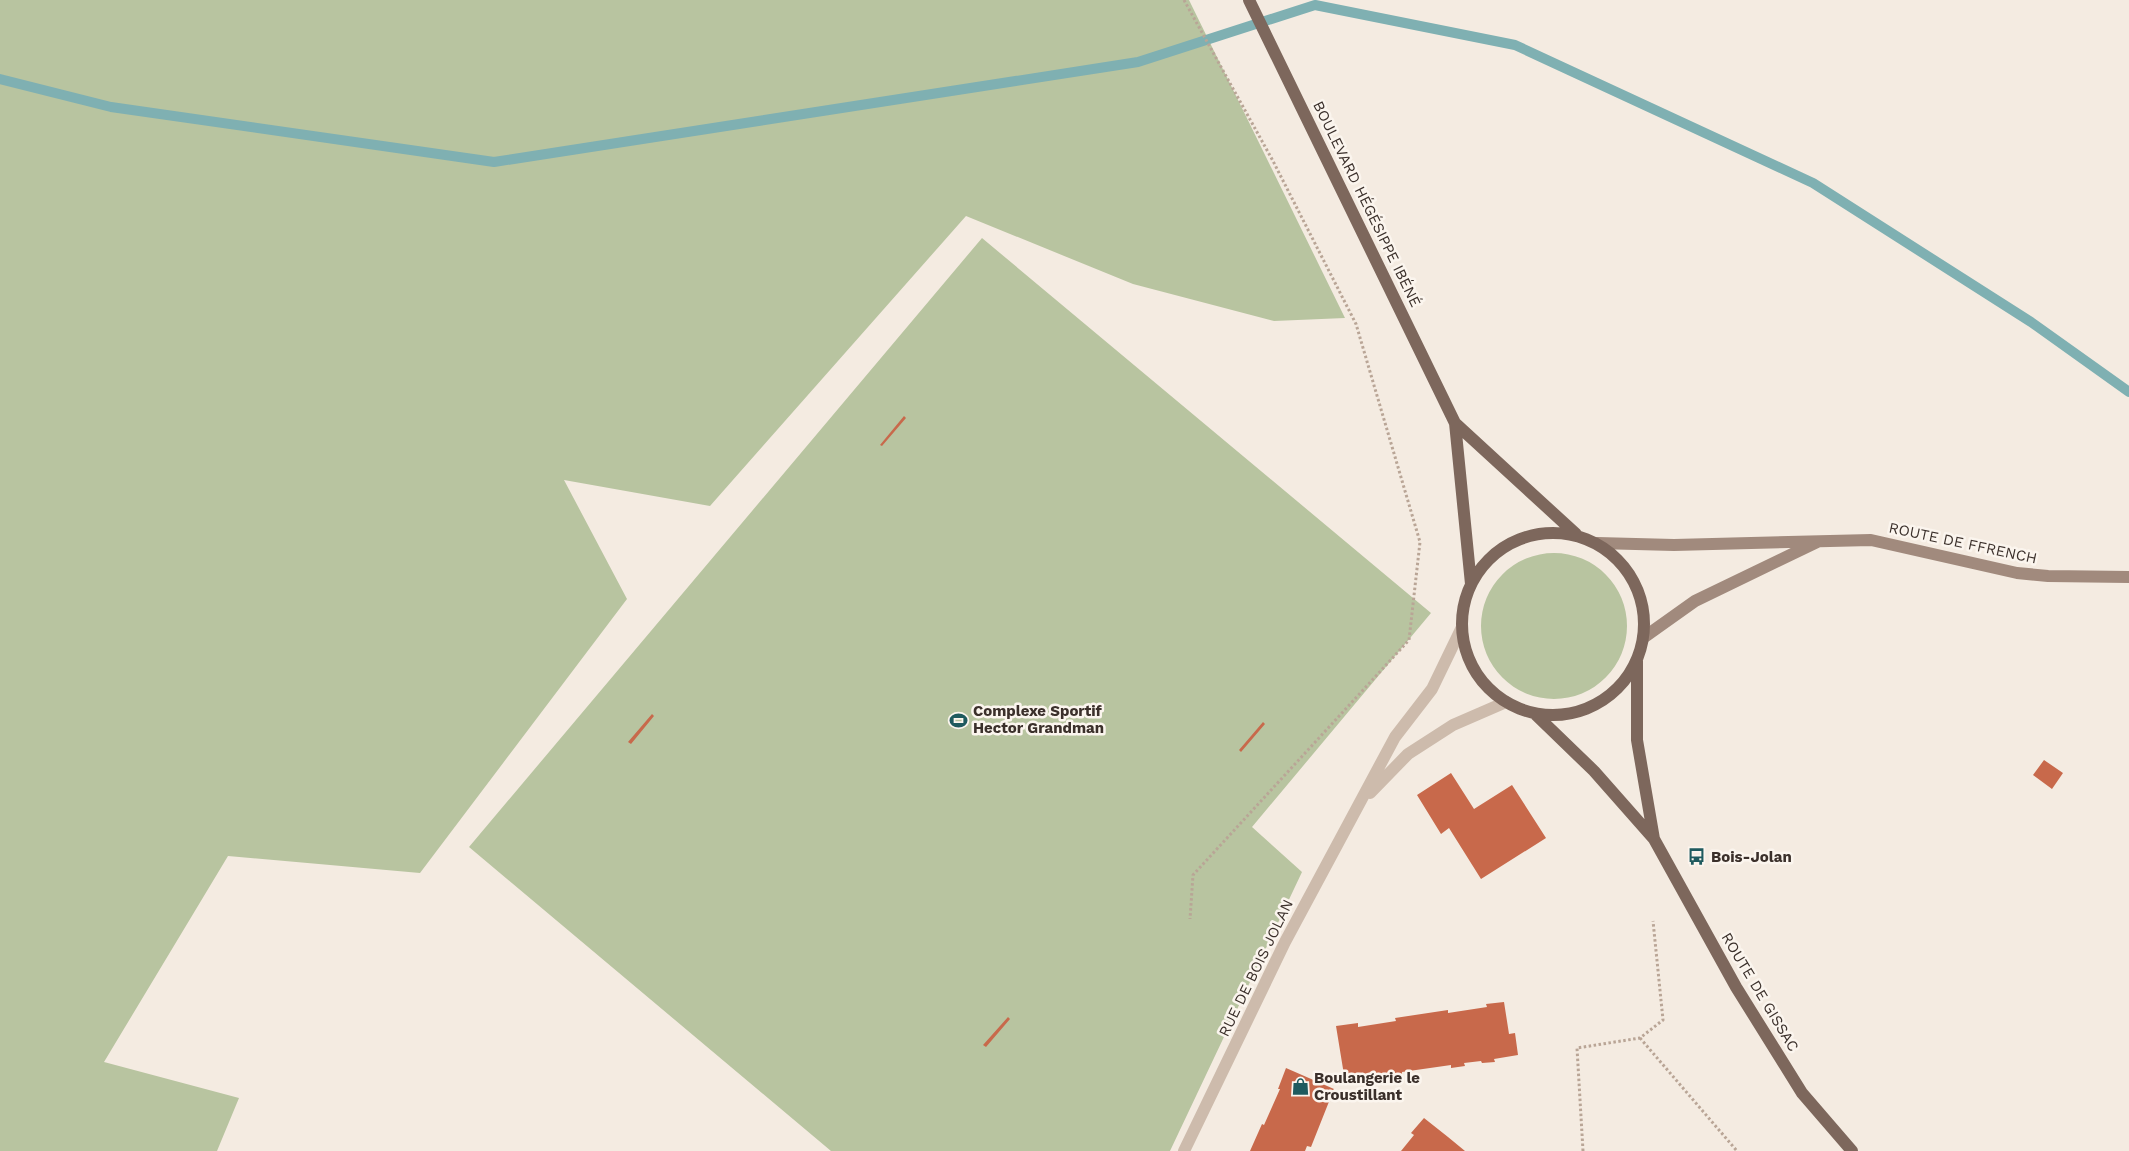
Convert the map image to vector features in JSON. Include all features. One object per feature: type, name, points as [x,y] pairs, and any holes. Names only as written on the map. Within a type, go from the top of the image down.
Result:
[{"type":"main road","name":"BOULEVARD HÉGÉSIPPE IBÉNÉ","points":[[1248,0],[1455,423],[1471,584]]},
{"type":"main road","name":"BOULEVARD HÉGÉSIPPE IBÉNÉ","points":[[1455,423],[1576,534]]},
{"type":"main road","points":[[1553,532],[1576,534],[1597,543],[1619,559],[1636,583],[1644,610],[1643,638],[1636,661],[1626,679],[1612,694],[1595,705],[1575,712],[1555,715],[1534,714],[1506,702],[1493,693],[1477,674],[1466,652],[1462,627],[1463,605],[1471,584],[1483,565],[1503,547],[1527,535],[1553,532]]},
{"type":"main road","name":"ROUTE DE FFRENCH","points":[[1643,638],[1695,600],[1821,540]]},
{"type":"main road","name":"ROUTE DE FFRENCH","points":[[1597,543],[1674,545],[1871,540],[2017,573],[2048,576],[2129,576]]},
{"type":"main road","name":"ROUTE DE GISSAC","points":[[1636,661],[1637,740],[1654,840]]},
{"type":"main road","name":"ROUTE DE GISSAC","points":[[1534,714],[1594,771],[1654,840],[1736,987],[1802,1092],[1852,1151]]},
{"type":"street","name":"RUE DE BOIS JOLAN","points":[[1184,1151],[1285,942],[1395,737],[1432,689],[1462,627]]},
{"type":"street","name":"RUE DE BOIS JOLAN","points":[[1361,802],[1408,754],[1453,724],[1506,702]]},
{"type":"path","points":[[1184,0],[1272,161],[1356,324],[1420,542],[1409,640],[1193,875],[1190,919]]},
{"type":"path","points":[[1584,1151],[1577,1048],[1640,1038],[1663,1020],[1653,921]]},
{"type":"path","points":[[1640,1038],[1737,1151]]},
{"type":"green space","points":[[0,0],[1189,0],[1345,318],[1274,321],[1133,284],[966,216],[710,506],[564,480],[627,599],[420,873],[228,856],[104,1062],[239,1098],[217,1151],[0,1151]]},
{"type":"green space","name":"Complexe Sportif Hector Grandman","points":[[982,238],[1431,613],[1252,827],[1302,872],[1170,1151],[831,1151],[469,847]]},
{"type":"green space","points":[[1554,553],[1582,559],[1594,565],[1605,575],[1615,586],[1621,598],[1627,626],[1621,654],[1615,666],[1605,677],[1594,687],[1582,693],[1554,699],[1526,693],[1514,687],[1503,677],[1493,666],[1487,654],[1481,626],[1487,598],[1493,586],[1503,575],[1514,565],[1526,559]]},
{"type":"building","points":[[904,416],[906,418],[882,446],[880,445]]},
{"type":"building","points":[[652,714],[654,716],[631,744],[628,742]]},
{"type":"building","points":[[1263,722],[1265,724],[1241,752],[1239,750]]},
{"type":"building","points":[[2044,760],[2063,773],[2052,789],[2033,775]]},
{"type":"building","points":[[1451,773],[1474,809],[1512,785],[1546,838],[1481,879],[1449,828],[1441,834],[1417,795]]},
{"type":"building","points":[[1504,1002],[1509,1034],[1515,1033],[1518,1055],[1494,1059],[1495,1062],[1464,1063],[1465,1066],[1451,1068],[1451,1065],[1402,1072],[1402,1075],[1390,1077],[1390,1074],[1345,1081],[1336,1026],[1358,1023],[1358,1027],[1396,1021],[1395,1018],[1448,1010],[1448,1013],[1487,1007],[1486,1004]]},
{"type":"building","points":[[1008,1017],[1010,1019],[986,1047],[983,1045]]},
{"type":"building","points":[[1286,1068],[1334,1089],[1311,1147],[1307,1146],[1305,1151],[1250,1151],[1280,1089],[1278,1089]]},
{"type":"building","points":[[1424,1118],[1465,1151],[1401,1151],[1414,1135],[1411,1133]]},
{"type":"waterway","points":[[0,79],[111,107],[494,162],[1138,62],[1315,5],[1515,45],[1813,183],[2031,322],[2129,392]]},
{"type":"place","name":"Complexe Sportif Hector Grandman","points":[[959,720]]},
{"type":"place","name":"Bois-Jolan","points":[[1697,857]]},
{"type":"place","name":"Boulangerie le Croustillant","points":[[1300,1087]]}]
